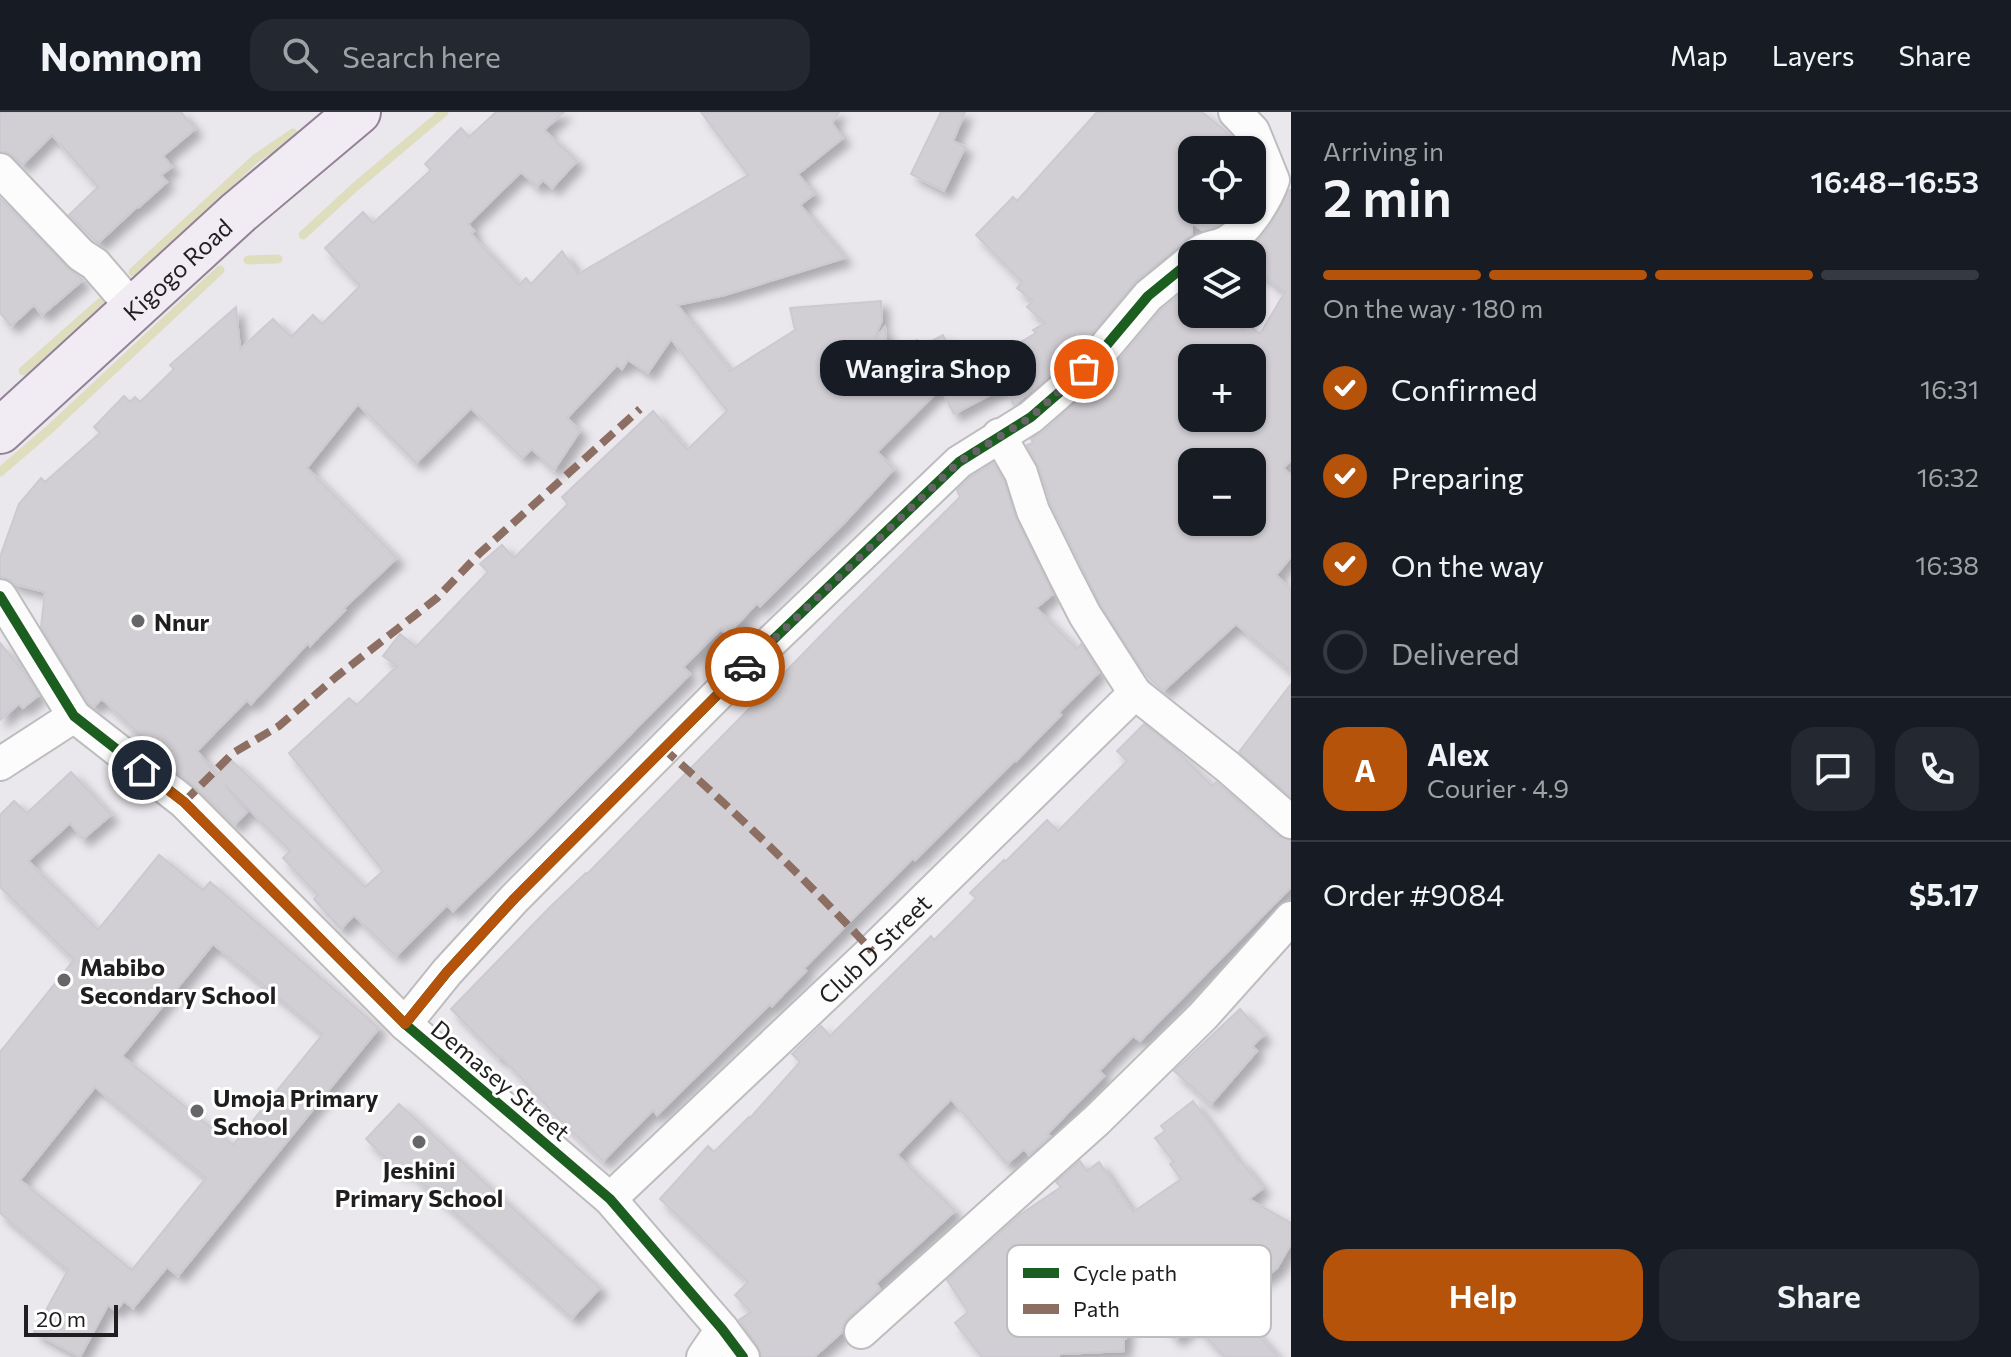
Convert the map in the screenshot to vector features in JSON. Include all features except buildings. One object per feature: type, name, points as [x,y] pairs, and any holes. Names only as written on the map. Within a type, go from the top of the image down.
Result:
[{"type":"main road","name":"Kigogo Road","points":[[0,431],[239,212],[358,112]]},
{"type":"street","points":[[1229,240],[1266,198],[1273,180],[1253,131],[1235,112]]},
{"type":"street","points":[[0,170],[81,255],[95,264],[133,308]]},
{"type":"street","points":[[405,1024],[447,972],[514,899],[742,669],[959,462],[1031,417],[1069,384],[1148,296],[1178,271]]},
{"type":"street","points":[[999,435],[1021,473],[1033,511],[1085,615],[1135,693],[1291,822]]},
{"type":"street","name":"Demasey Street","points":[[0,596],[74,716],[184,802],[405,1024],[610,1199],[743,1357]]},
{"type":"street","name":"Club D Street","points":[[610,1199],[872,951],[1135,693]]},
{"type":"street","points":[[0,764],[74,716]]},
{"type":"street","points":[[861,1332],[1108,1110],[1203,1016],[1291,918]]},
{"type":"street","points":[[703,1357],[722,1329]]},
{"type":"waterway","points":[[303,235],[444,112]]},
{"type":"waterway","points":[[133,272],[255,159],[293,133]]},
{"type":"waterway","points":[[248,260],[278,259]]},
{"type":"waterway","points":[[0,472],[220,270]]},
{"type":"waterway","points":[[23,371],[107,297]]},
{"type":"marked path","points":[[184,802],[233,753],[279,726],[437,598],[480,553],[640,409]]},
{"type":"marked path","points":[[663,748],[770,847],[872,951]]},
{"type":"cycle path","points":[[405,1024],[447,972],[514,899],[754,658],[959,462],[1031,417],[1069,384],[1148,296],[1178,271]]},
{"type":"cycle path","points":[[0,596],[74,716],[184,802],[405,1024],[610,1199],[743,1357]]},
{"type":"way so far","points":[[745,667],[959,462],[1031,417],[1084,369]]},
{"type":"place","name":"Wangira Shop","points":[[1084,369]]},
{"type":"place","name":"Nnur","points":[[138,621]]},
{"type":"place","name":"Mabibo Secondary School","points":[[64,980]]},
{"type":"place","name":"Umoja Primary School","points":[[197,1111]]},
{"type":"place","name":"Jeshini Primary School","points":[[419,1142]]},
{"type":"route","points":[[142,770],[184,802],[405,1024],[447,972],[514,899],[745,667]]}]
